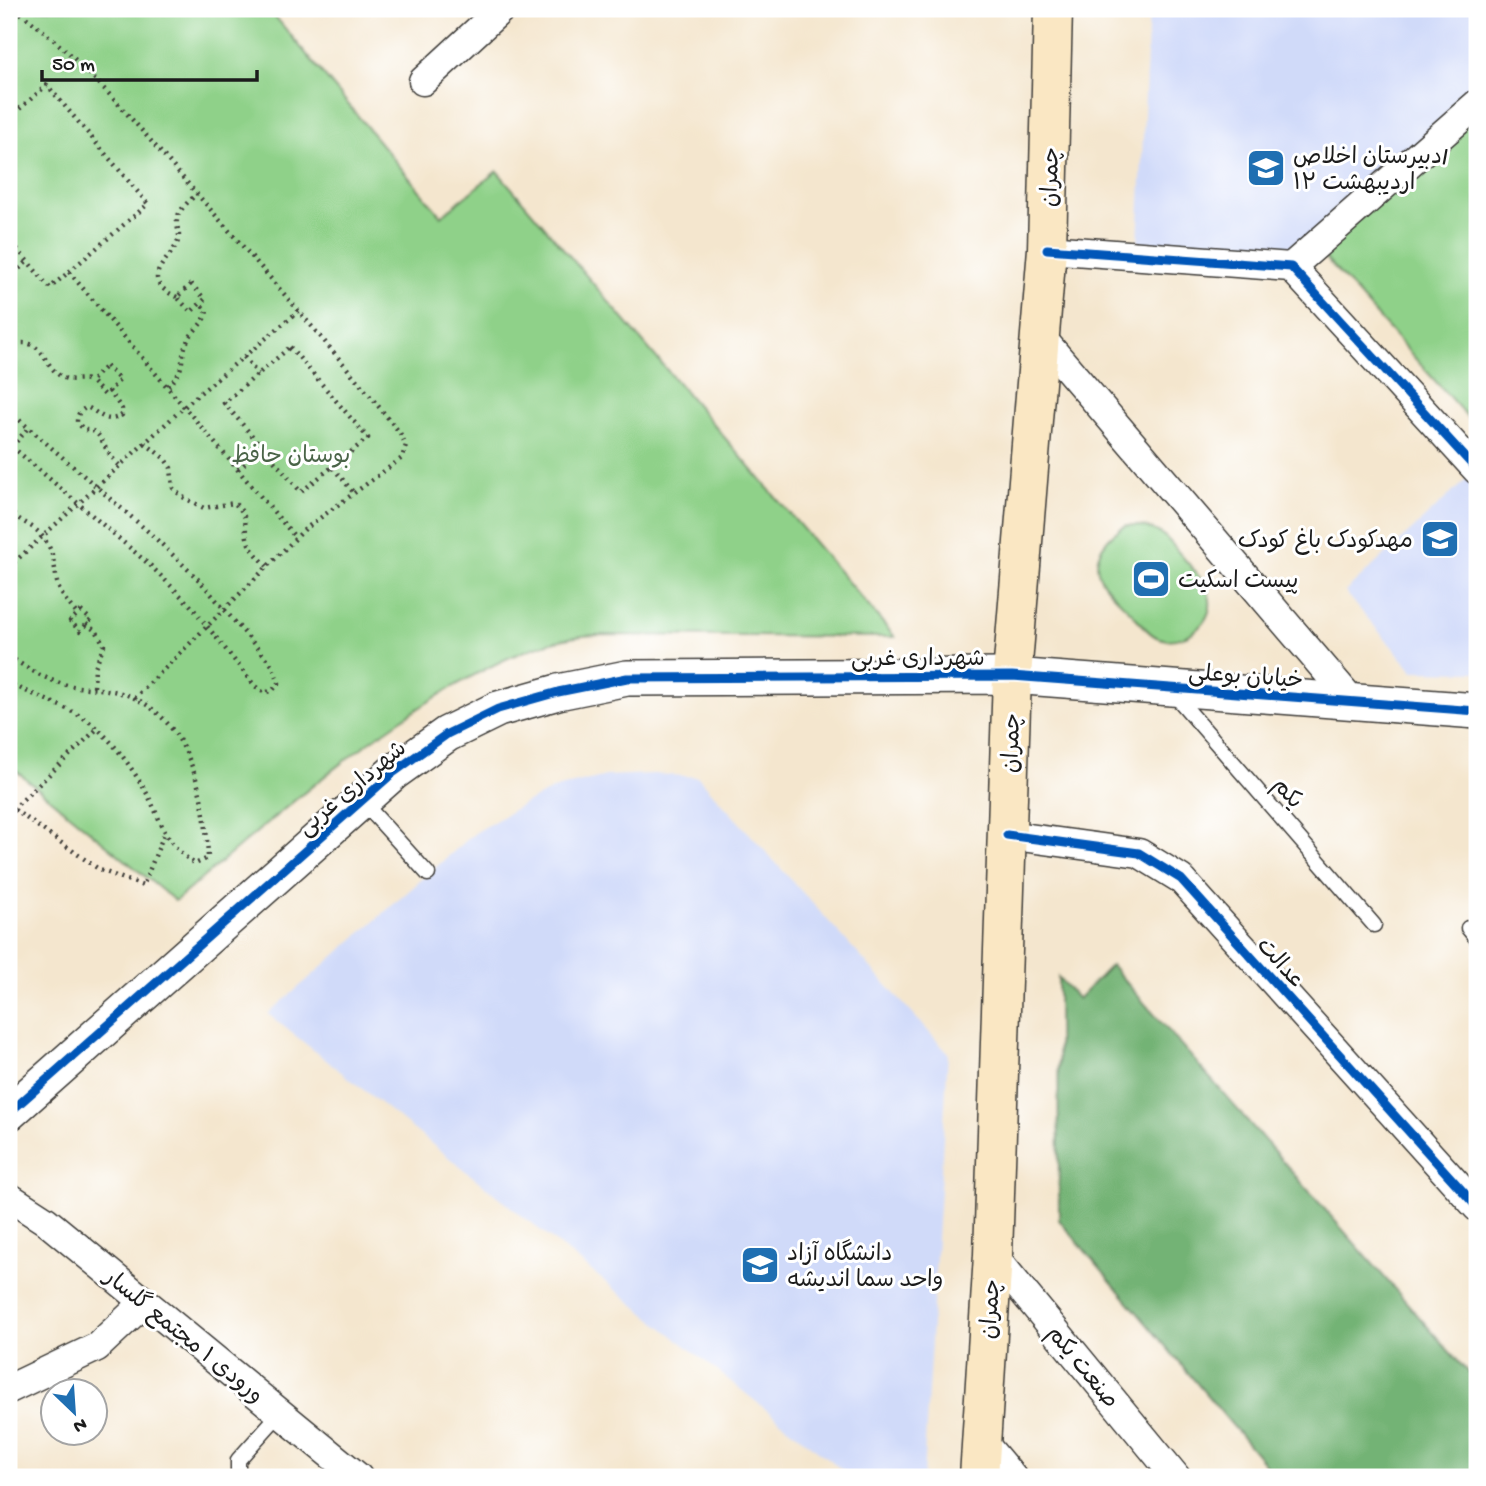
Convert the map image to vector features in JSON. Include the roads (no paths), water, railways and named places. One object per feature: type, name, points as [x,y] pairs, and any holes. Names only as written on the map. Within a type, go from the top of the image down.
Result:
[{"type":"main road","name":"چمران","points":[[980,1459],[993,1255],[1012,676],[1047,249],[1053,9]]},
{"type":"street","points":[[423,81],[501,9]]},
{"type":"street","points":[[1291,267],[1477,104]]},
{"type":"street","points":[[1047,249],[1291,267],[1477,470]]},
{"type":"street","points":[[1040,336],[1353,702]]},
{"type":"street","name":"خیابان بوعلی","points":[[1012,676],[1477,711]]},
{"type":"street","name":"شهرداری غربی","points":[[9,1113],[394,772],[447,734],[498,709],[558,692],[627,678],[1012,676]]},
{"type":"street","name":"عدالت","points":[[1007,835],[1139,853],[1181,879],[1474,1198]]},
{"type":"street","name":"ورودی ۱ مجتمع گلسار","points":[[9,1197],[46,1221],[358,1477]]},
{"type":"street","name":"صنعت یکم","points":[[993,1255],[1176,1477]]},
{"type":"street","points":[[9,1389],[97,1348],[145,1302]]},
{"type":"street","points":[[980,1459],[1012,1477]]},
{"type":"lane","name":"یکم","points":[[1169,688],[1374,925]]},
{"type":"lane","points":[[362,801],[428,874]]},
{"type":"lane","points":[[243,1477],[238,1470],[238,1460],[280,1413]]},
{"type":"place","name":"دبیرستان اخلاص/ ۱۲ اردیبهشت","points":[[1266,168]]},
{"type":"place","name":"مهدکودک باغ کودک","points":[[1440,539]]},
{"type":"place","name":"پیست اسکیت","points":[[1151,579]]},
{"type":"place","name":"دانشگاه آزاد واحد سما اندیشه","points":[[760,1265]]},
{"type":"park label","name":"بوستان حافظ","points":[[291,454]]}]
